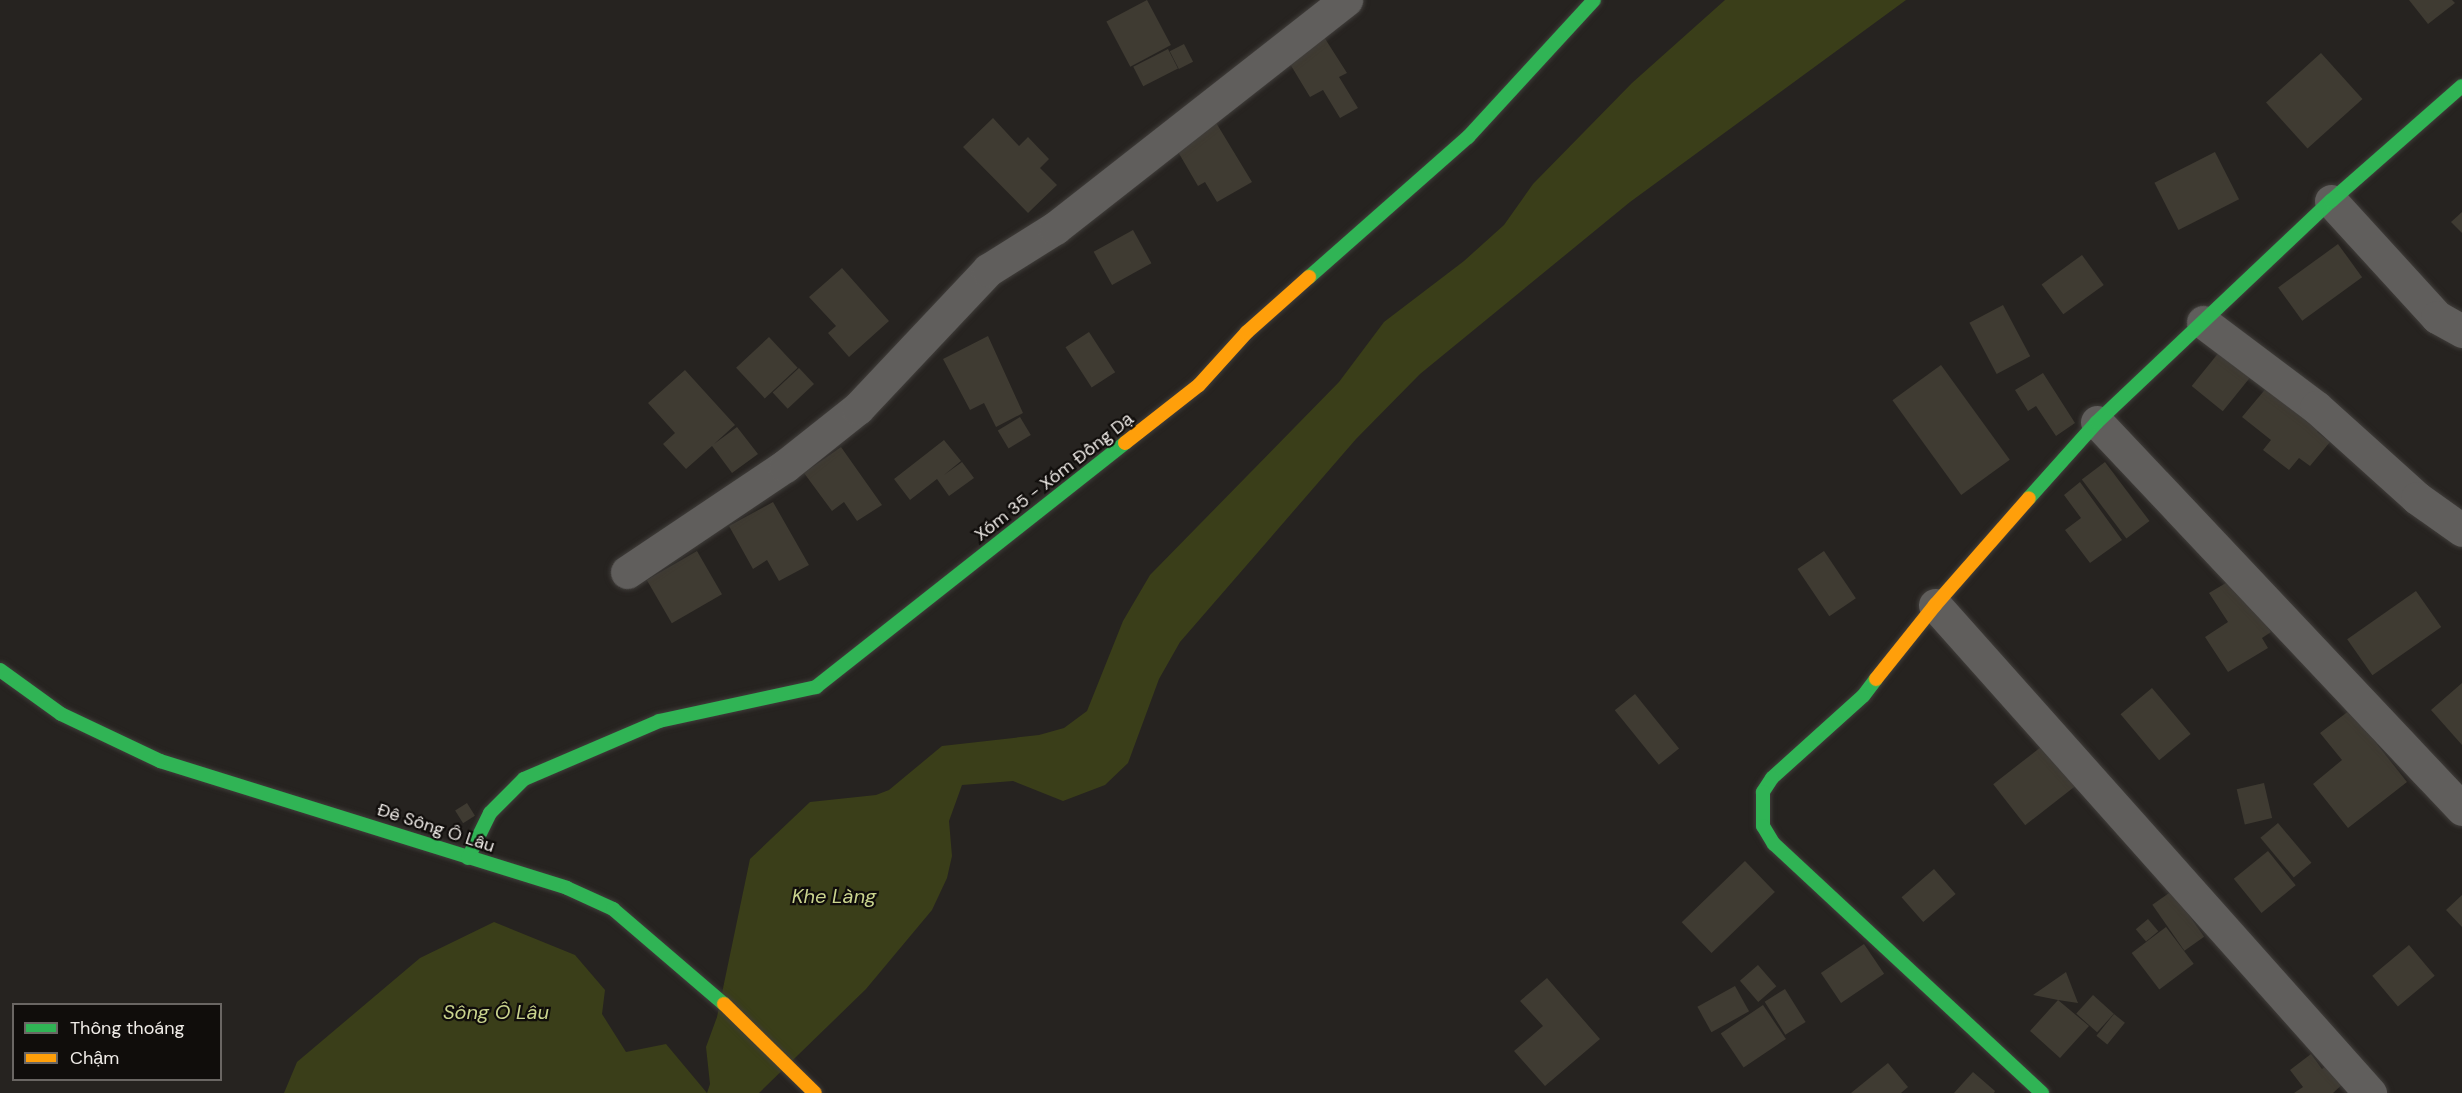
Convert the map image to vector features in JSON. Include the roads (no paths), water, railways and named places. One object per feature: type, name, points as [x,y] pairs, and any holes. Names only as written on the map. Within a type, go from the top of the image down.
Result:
[{"type":"street","points":[[627,572],[786,466],[849,416],[988,270],[1054,228],[1346,0]]},
{"type":"street","name":"Xóm 35 - Xóm Đồng Dạ","points":[[468,858],[490,813],[524,780],[659,721],[816,687],[1199,384],[1247,332],[1468,137],[1594,0]]},
{"type":"street","points":[[2042,1093],[1774,844],[1762,826],[1763,792],[1773,778],[1863,696],[1935,605],[2097,422],[2331,201],[2462,86]]},
{"type":"street","points":[[2331,201],[2437,317],[2462,331]]},
{"type":"street","points":[[2203,321],[2316,407],[2417,498],[2462,530]]},
{"type":"street","points":[[2097,422],[2462,808]]},
{"type":"street","points":[[1935,605],[2370,1093]]},
{"type":"street","name":"Đê Sông Ô Lâu","points":[[0,670],[61,714],[160,761],[567,888],[613,909],[695,976],[815,1093]]},
{"type":"water","name":"Khe Làng","points":[[1725,0],[1906,0],[1630,202],[1420,374],[1356,439],[1180,642],[1159,679],[1128,763],[1105,785],[1063,801],[1013,781],[962,785],[949,821],[952,856],[947,878],[932,910],[866,989],[759,1093],[707,1093],[710,1084],[706,1047],[717,1017],[750,859],[810,802],[876,795],[889,790],[942,746],[1039,735],[1064,728],[1087,711],[1123,621],[1150,575],[1339,382],[1384,322],[1464,261],[1504,225],[1533,184],[1632,83]]},
{"type":"water","name":"Sông Ô Lâu","points":[[494,922],[575,955],[605,990],[602,1014],[626,1052],[666,1044],[707,1093],[284,1093],[297,1062],[420,958]]}]
